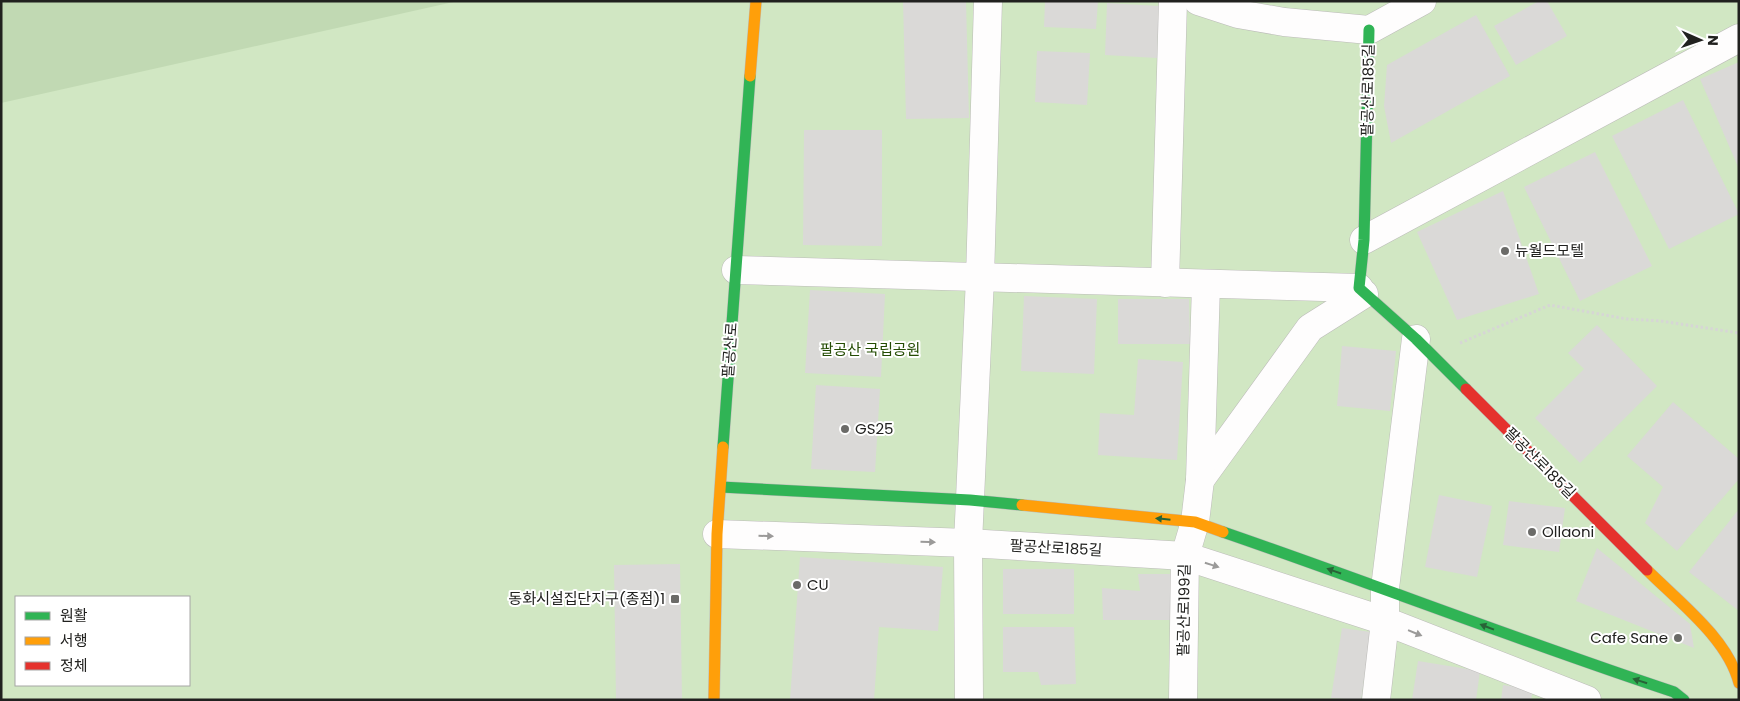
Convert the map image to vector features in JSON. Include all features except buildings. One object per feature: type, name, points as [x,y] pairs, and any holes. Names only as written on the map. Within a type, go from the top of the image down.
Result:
[{"type":"street","name":"팔공산로","points":[[714,700],[717,534],[756,1]]},
{"type":"street","points":[[969,700],[968,543],[980,278],[988,1]]},
{"type":"street","points":[[1165,283],[1173,1]]},
{"type":"street","points":[[1198,1],[1238,14],[1266,19],[1369,30]]},
{"type":"street","name":"팔공산로185길","points":[[1422,1],[1369,30],[1362,291],[1424,347],[1719,642],[1736,671],[1739,683]]},
{"type":"street","points":[[1364,240],[1739,38]]},
{"type":"street","points":[[736,270],[1206,284],[1362,291]]},
{"type":"street","name":"팔공산로199길","points":[[1183,700],[1185,556],[1195,522],[1200,480],[1206,284]]},
{"type":"street","points":[[1200,480],[1310,328],[1362,291]]},
{"type":"street","points":[[1376,700],[1385,621],[1385,588],[1424,347]]},
{"type":"street","points":[[721,487],[970,500],[1195,522],[1385,588],[1565,656],[1674,692],[1684,700]]},
{"type":"street","name":"팔공산로185길","points":[[717,534],[968,543],[1185,556],[1385,621],[1559,695],[1587,700]]},
{"type":"street","points":[[1559,695],[1565,656]]},
{"type":"path","points":[[1424,347],[1550,305],[1627,319],[1661,321],[1739,333]]},
{"type":"green space","name":"팔공산 국립공원","points":[[1,1],[1739,1],[1739,700],[1,700]]},
{"type":"green space","points":[[1,1],[458,1],[1,103]]},
{"type":"traffic: fast","points":[[1369,30],[1364,240],[1359,288],[1416,339],[1466,389]]},
{"type":"traffic: fast","points":[[723,447],[750,76]]},
{"type":"traffic: fast","points":[[721,487],[970,500],[1022,505]]},
{"type":"traffic: fast","points":[[1223,532],[1674,692],[1684,700]]},
{"type":"traffic: slow","points":[[750,76],[756,1]]},
{"type":"traffic: slow","points":[[714,700],[717,534],[723,447]]},
{"type":"traffic: slow","points":[[1022,505],[1195,522],[1223,532]]},
{"type":"traffic: slow","points":[[1647,570],[1713,636],[1733,667],[1739,683]]},
{"type":"traffic: jam","points":[[1466,389],[1647,570]]},
{"type":"place","name":"뉴월드모텔","points":[[1505,251]]},
{"type":"place","name":"GS25","points":[[845,429]]},
{"type":"place","name":"Ollaoni","points":[[1532,532]]},
{"type":"place","name":"CU","points":[[797,585]]},
{"type":"place","name":"동화시설집단지구(종점)1","points":[[675,599]]},
{"type":"place","name":"Cafe Sane","points":[[1678,638]]}]
